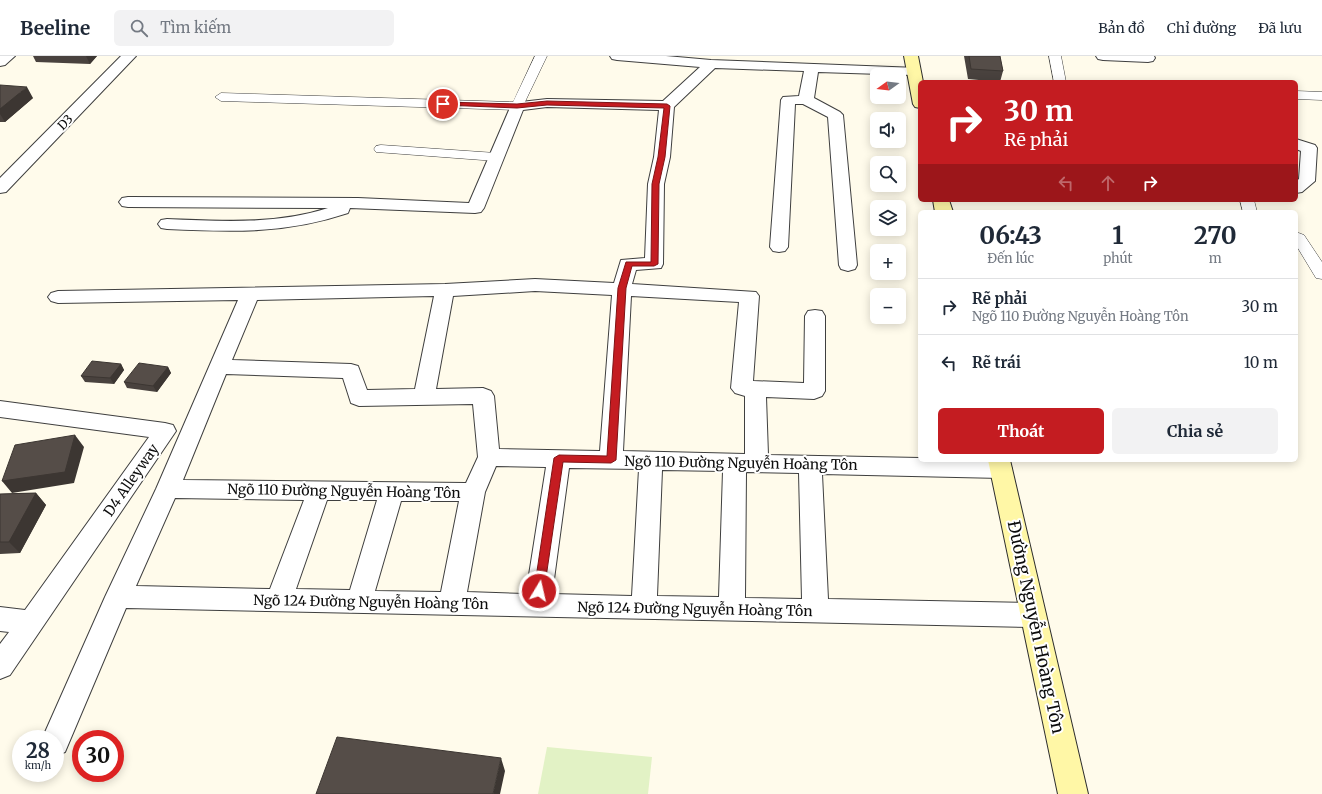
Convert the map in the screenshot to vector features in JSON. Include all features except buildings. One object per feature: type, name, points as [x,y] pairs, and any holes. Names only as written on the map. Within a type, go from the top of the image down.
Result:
[{"type":"main road","points":[[911,56],[917,78]]},
{"type":"main road","name":"Đường Nguyễn Hoàng Tôn","points":[[1000,464],[1073,794]]},
{"type":"street","points":[[0,62],[8,56]]},
{"type":"street","name":"D3","points":[[0,188],[129,56]]},
{"type":"street","points":[[617,56],[673,58],[711,64],[819,64],[917,78]]},
{"type":"street","points":[[1103,56],[1148,58]]},
{"type":"street","points":[[611,460],[622,288],[628,264],[654,264],[656,184],[662,157],[667,106],[711,64]]},
{"type":"street","points":[[806,100],[819,64]]},
{"type":"street","points":[[779,247],[788,100],[806,100],[835,115],[848,265]]},
{"type":"street","points":[[128,202],[358,203],[475,208],[517,106],[547,103],[667,106]]},
{"type":"street","points":[[1298,145],[1309,148],[1307,181],[1298,187]]},
{"type":"street","points":[[167,224],[252,227],[286,224],[313,218],[358,203]]},
{"type":"street","points":[[58,297],[446,290],[535,285],[622,288],[749,296],[742,388],[814,391],[815,316]]},
{"type":"street","points":[[424,397],[446,290]]},
{"type":"street","points":[[60,730],[118,597],[168,489],[250,293]]},
{"type":"street","points":[[219,367],[351,371],[359,398],[484,396],[489,457]]},
{"type":"street","points":[[732,609],[755,388]]},
{"type":"street","name":"D4 Alleyway","points":[[0,409],[165,431],[0,666]]},
{"type":"street","name":"Ngõ 110 Đường Nguyễn Hoàng Tôn","points":[[168,489],[473,492],[489,457],[810,464],[1000,464]]},
{"type":"street","points":[[537,605],[559,458]]},
{"type":"street","points":[[644,608],[651,460]]},
{"type":"street","points":[[810,464],[815,611]]},
{"type":"street","points":[[279,600],[319,490]]},
{"type":"street","points":[[359,602],[392,491]]},
{"type":"street","points":[[452,604],[473,492]]},
{"type":"street","name":"Ngõ 124 Đường Nguyễn Hoàng Tôn","points":[[118,597],[1033,615]]},
{"type":"street","points":[[0,619],[32,622]]},
{"type":"lane","points":[[222,97],[517,106],[541,56]]},
{"type":"lane","points":[[1055,56],[1060,80]]},
{"type":"lane","points":[[1298,95],[1322,96]]},
{"type":"lane","points":[[381,149],[496,157]]},
{"type":"lane","points":[[1298,238],[1322,274]]},
{"type":"green space","points":[[547,747],[652,757],[648,794],[538,794]]},
{"type":"route","points":[[443,104],[517,106],[547,103],[667,106],[662,157],[656,184],[654,264],[628,264],[622,288],[611,460],[559,458],[539,591]]}]
